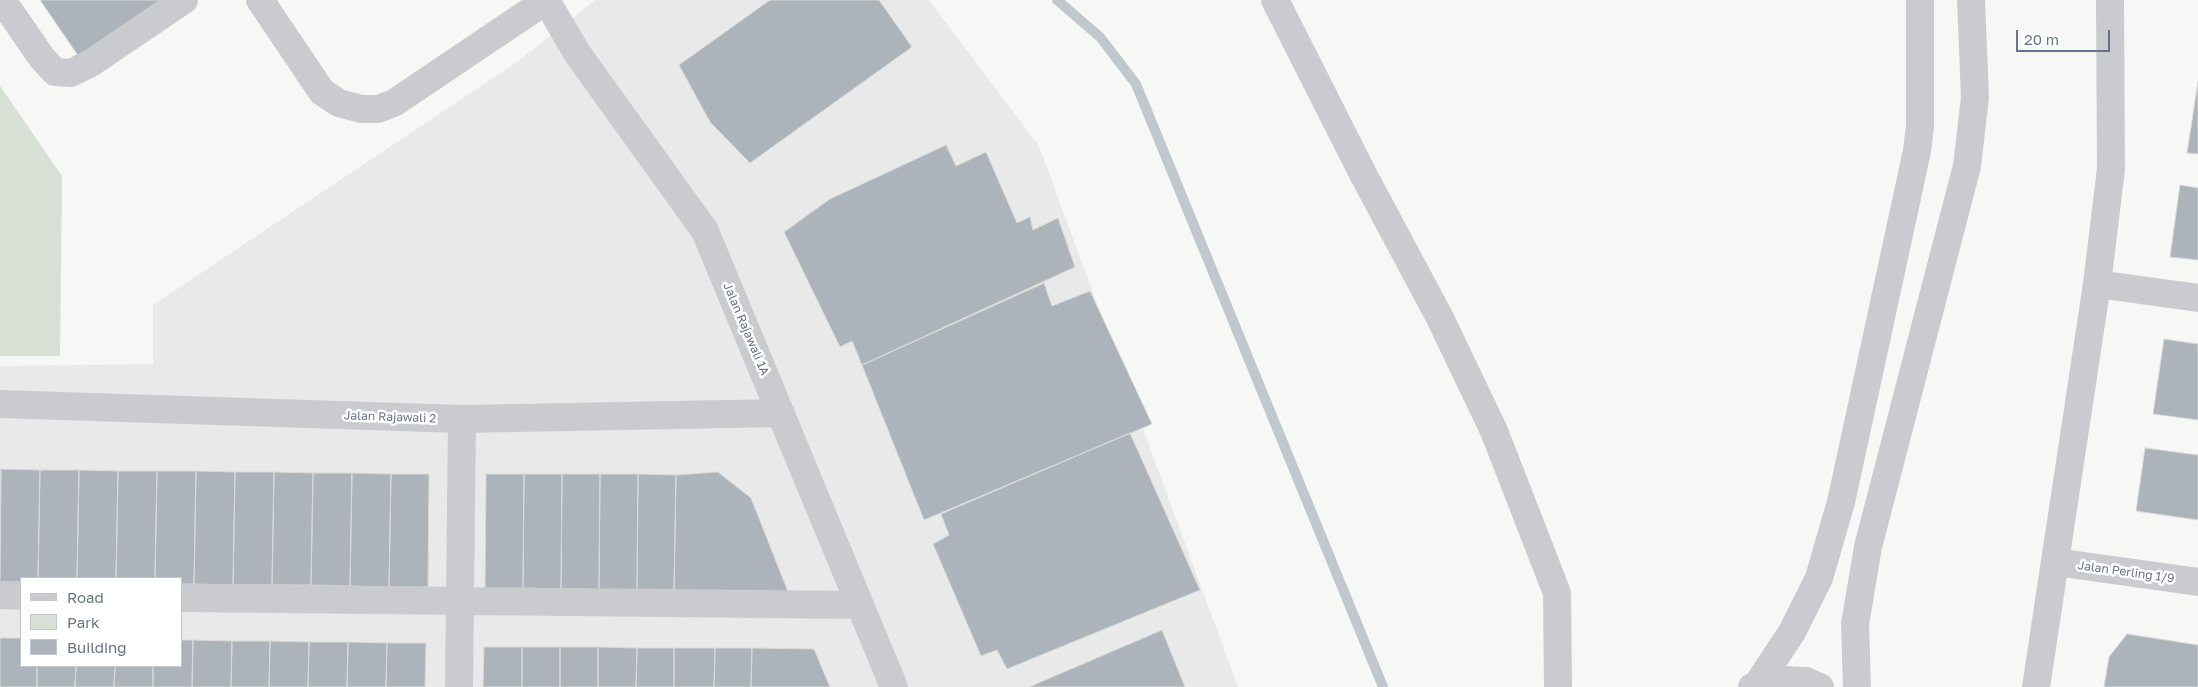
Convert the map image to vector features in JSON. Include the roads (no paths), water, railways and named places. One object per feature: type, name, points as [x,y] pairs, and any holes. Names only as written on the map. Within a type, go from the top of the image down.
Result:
[{"type":"street","points":[[2,0],[42,58],[55,72],[71,73],[91,63],[184,0]]},
{"type":"street","points":[[260,0],[322,92],[339,103],[360,109],[378,109],[394,103],[547,0]]},
{"type":"street","name":"Jalan Rajawali 1A","points":[[547,0],[577,53],[705,231],[894,687]]},
{"type":"street","points":[[1275,0],[1363,174],[1440,318],[1494,430],[1557,593],[1558,687]]},
{"type":"street","points":[[1754,686],[1792,632],[1819,578],[1841,502],[1917,151],[1920,126],[1920,0]]},
{"type":"street","points":[[1857,687],[1855,624],[1868,547],[1967,166],[1975,97],[1971,0]]},
{"type":"street","points":[[2036,687],[2097,284],[2111,169],[2110,0]]},
{"type":"street","points":[[2097,284],[2198,298]]},
{"type":"street","name":"Jalan Rajawali 2","points":[[0,404],[462,419],[781,413]]},
{"type":"street","points":[[459,687],[462,419]]},
{"type":"street","name":"Jalan Perling 1/9","points":[[2055,562],[2198,582]]},
{"type":"street","points":[[0,595],[20,596]]},
{"type":"street","points":[[182,598],[860,606]]},
{"type":"street","points":[[1754,686],[1781,680],[1806,681],[1820,687]]},
{"type":"waterway","points":[[1057,0],[1100,37],[1136,84],[1383,687]]}]
